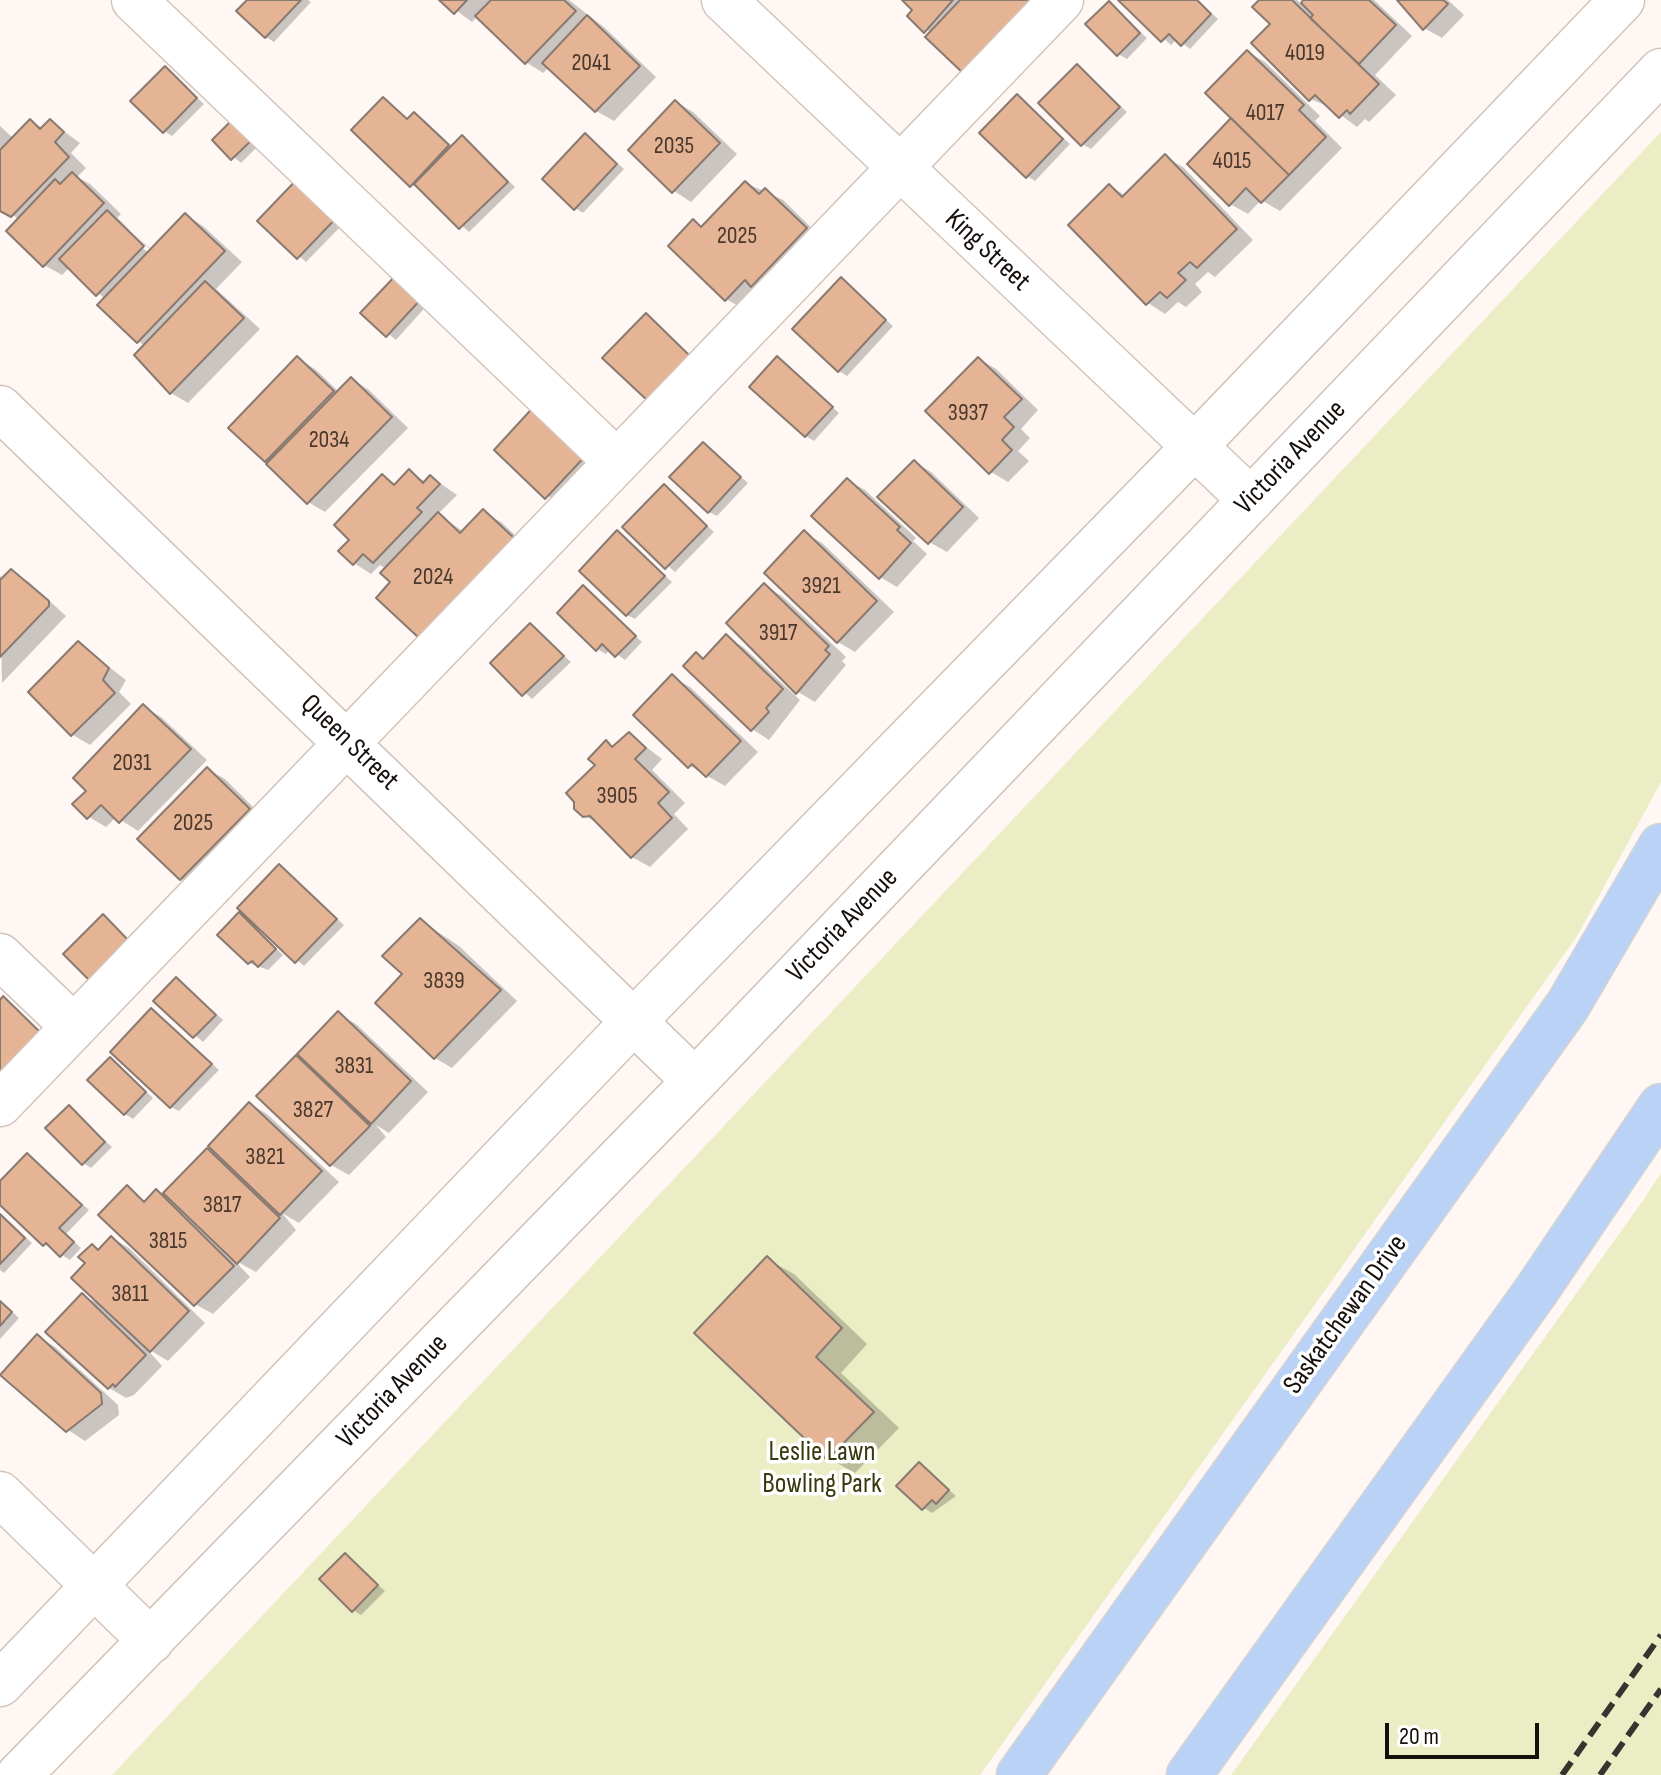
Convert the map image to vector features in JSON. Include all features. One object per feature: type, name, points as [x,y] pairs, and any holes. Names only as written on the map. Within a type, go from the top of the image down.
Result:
[{"type":"main road","name":"Saskatchewan Drive","points":[[1019,1775],[1568,1005],[1661,846]]},
{"type":"main road","points":[[1189,1775],[1527,1304],[1661,1106]]},
{"type":"street","points":[[134,0],[617,462]]},
{"type":"street","name":"King Street","points":[[724,0],[1251,500]]},
{"type":"street","points":[[0,1104],[1061,0]]},
{"type":"street","points":[[0,1684],[634,1021],[1195,446],[1622,0]]},
{"type":"street","name":"Victoria Avenue","points":[[19,1775],[695,1081],[1661,71]]},
{"type":"street","name":"Queen Street","points":[[0,408],[695,1081]]},
{"type":"street","points":[[0,956],[74,1027]]},
{"type":"street","points":[[0,1494],[151,1641]]},
{"type":"green space","name":"Leslie Lawn Bowling Park","points":[[1661,132],[1661,782],[1577,936],[980,1775],[112,1775]]},
{"type":"green space","points":[[1661,1173],[1661,1775],[1231,1775],[1644,1199]]},
{"type":"building","points":[[247,0],[301,0],[265,38],[236,11]]},
{"type":"building","points":[[439,0],[467,0],[454,14]]},
{"type":"building","points":[[491,0],[564,0],[576,11],[525,64],[475,16]]},
{"type":"building","points":[[902,0],[953,0],[924,33],[907,16],[912,10]]},
{"type":"building","points":[[960,0],[1030,0],[1034,4],[965,75],[925,37]]},
{"type":"building","points":[[1118,0],[1197,0],[1211,14],[1181,46],[1169,34],[1161,42]]},
{"type":"building","points":[[1259,0],[1292,0],[1379,84],[1350,114],[1347,110],[1339,118],[1315,95],[1309,101],[1251,43],[1270,24],[1252,7]]},
{"type":"building","points":[[1303,0],[1369,0],[1396,25],[1359,64],[1310,18],[1313,15],[1301,3]]},
{"type":"building","points":[[1397,0],[1443,0],[1448,4],[1423,30]]},
{"type":"building","points":[[1109,1],[1140,33],[1117,56],[1085,24]]},
{"type":"building","points":[[587,15],[640,66],[595,112],[542,63]]},
{"type":"building","points":[[1247,50],[1304,105],[1299,110],[1326,137],[1289,175],[1205,93]]},
{"type":"building","points":[[1077,64],[1120,107],[1081,146],[1038,103]]},
{"type":"building","points":[[165,66],[197,98],[163,133],[130,101]]},
{"type":"building","points":[[1017,94],[1063,139],[1026,178],[979,133]]},
{"type":"building","points":[[383,97],[407,119],[414,112],[449,145],[410,187],[351,130]]},
{"type":"building","points":[[675,100],[720,143],[672,193],[628,150]]},
{"type":"building","points":[[239,113],[259,133],[231,160],[212,140]]},
{"type":"building","points":[[1231,118],[1289,175],[1261,203],[1246,188],[1229,206],[1187,164]]},
{"type":"building","points":[[30,119],[40,129],[50,119],[64,132],[55,142],[69,157],[11,217],[0,211],[0,150]]},
{"type":"building","points":[[585,133],[617,164],[574,210],[542,179]]},
{"type":"building","points":[[462,135],[508,182],[459,229],[414,184]]},
{"type":"building","points":[[1165,154],[1237,229],[1197,268],[1190,262],[1178,273],[1186,280],[1167,298],[1160,292],[1146,305],[1068,225],[1109,184],[1122,197]]},
{"type":"building","points":[[72,172],[104,203],[43,267],[6,231],[55,179],[60,184]]},
{"type":"building","points":[[302,174],[342,212],[297,259],[257,221]]},
{"type":"building","points":[[745,181],[759,194],[765,188],[807,228],[751,287],[745,280],[725,301],[668,246],[693,219],[701,227]]},
{"type":"building","points":[[107,210],[144,246],[96,296],[59,259]]},
{"type":"building","points":[[185,213],[225,251],[137,343],[97,305]]},
{"type":"building","points":[[398,273],[423,297],[386,337],[360,313]]},
{"type":"building","points":[[841,277],[886,320],[838,372],[792,329]]},
{"type":"building","points":[[205,281],[244,318],[170,394],[134,355]]},
{"type":"building","points":[[646,313],[691,357],[649,402],[602,358]]},
{"type":"building","points":[[297,356],[334,391],[265,462],[228,428]]},
{"type":"building","points":[[777,356],[833,407],[805,437],[749,387]]},
{"type":"building","points":[[978,357],[1022,399],[1004,417],[1014,427],[1002,440],[1012,450],[989,474],[925,411]]},
{"type":"building","points":[[351,377],[392,417],[307,504],[266,464]]},
{"type":"building","points":[[539,401],[591,450],[545,499],[494,450]]},
{"type":"building","points":[[703,442],[741,477],[708,513],[669,477]]},
{"type":"building","points":[[914,460],[963,507],[928,544],[877,497]]},
{"type":"building","points":[[409,469],[423,483],[430,475],[440,484],[417,508],[422,512],[373,563],[363,554],[353,565],[338,551],[349,540],[334,525],[382,474],[394,485]]},
{"type":"building","points":[[847,478],[900,527],[897,530],[911,543],[879,579],[811,516]]},
{"type":"building","points":[[664,484],[707,526],[665,569],[622,527]]},
{"type":"building","points":[[483,509],[514,538],[419,638],[376,598],[390,582],[380,573],[438,512],[460,533]]},
{"type":"building","points":[[617,530],[665,576],[626,616],[579,571]]},
{"type":"building","points":[[804,530],[877,601],[837,643],[764,573]]},
{"type":"building","points":[[11,569],[49,601],[49,606],[0,657],[0,580]]},
{"type":"building","points":[[764,583],[829,646],[825,650],[830,654],[796,694],[726,623]]},
{"type":"building","points":[[583,585],[636,636],[615,657],[602,644],[596,651],[557,613]]},
{"type":"building","points":[[530,623],[564,656],[522,696],[490,663]]},
{"type":"building","points":[[726,634],[783,689],[766,708],[769,712],[751,731],[683,666],[696,652],[703,659]]},
{"type":"building","points":[[78,641],[109,668],[103,680],[115,693],[71,736],[28,692]]},
{"type":"building","points":[[672,674],[741,741],[706,777],[692,764],[688,768],[633,715]]},
{"type":"building","points":[[143,704],[191,749],[119,823],[101,805],[87,819],[72,804],[86,791],[73,778]]},
{"type":"building","points":[[629,732],[646,748],[635,759],[669,792],[658,803],[672,818],[631,858],[590,816],[583,817],[574,809],[574,802],[566,793],[595,765],[588,759],[606,740],[612,747]]},
{"type":"building","points":[[207,767],[250,809],[180,880],[137,839]]},
{"type":"building","points":[[279,864],[337,919],[295,963],[237,908]]},
{"type":"building","points":[[239,912],[276,949],[258,967],[252,961],[248,964],[217,935]]},
{"type":"building","points":[[103,914],[129,941],[90,981],[63,954]]},
{"type":"building","points":[[420,918],[501,990],[434,1059],[375,1003],[402,974],[382,956]]},
{"type":"building","points":[[176,977],[216,1015],[193,1038],[153,1001]]},
{"type":"building","points":[[3,996],[44,1036],[0,1081],[0,1000]]},
{"type":"building","points":[[151,1008],[212,1064],[170,1108],[110,1052]]},
{"type":"building","points":[[338,1011],[411,1081],[371,1124],[297,1054]]},
{"type":"building","points":[[296,1055],[370,1126],[330,1166],[256,1096]]},
{"type":"building","points":[[110,1057],[146,1092],[124,1115],[87,1080]]},
{"type":"building","points":[[249,1102],[322,1171],[280,1215],[208,1146]]},
{"type":"building","points":[[69,1105],[105,1142],[82,1165],[45,1128]]},
{"type":"building","points":[[207,1148],[280,1218],[237,1264],[163,1193]]},
{"type":"building","points":[[27,1153],[82,1205],[59,1228],[74,1242],[60,1257],[46,1243],[43,1246],[0,1205],[0,1181]]},
{"type":"building","points":[[127,1185],[144,1202],[156,1189],[234,1266],[194,1306],[98,1215]]},
{"type":"building","points":[[0,1214],[25,1238],[0,1264]]},
{"type":"building","points":[[111,1236],[189,1311],[150,1352],[71,1278],[85,1263],[78,1257],[92,1244],[98,1250]]},
{"type":"building","points":[[767,1256],[842,1328],[816,1357],[874,1412],[827,1460],[694,1333]]},
{"type":"building","points":[[82,1293],[146,1355],[115,1387],[113,1384],[108,1389],[45,1332]]},
{"type":"building","points":[[0,1301],[12,1312],[0,1326]]},
{"type":"building","points":[[37,1334],[101,1393],[102,1404],[66,1432],[0,1375]]},
{"type":"building","points":[[919,1462],[949,1490],[936,1504],[932,1500],[922,1510],[896,1486]]},
{"type":"building","points":[[345,1553],[378,1585],[352,1612],[319,1579]]},
{"type":"railway","points":[[1562,1775],[1661,1635]]},
{"type":"railway","points":[[1600,1775],[1661,1689]]}]
